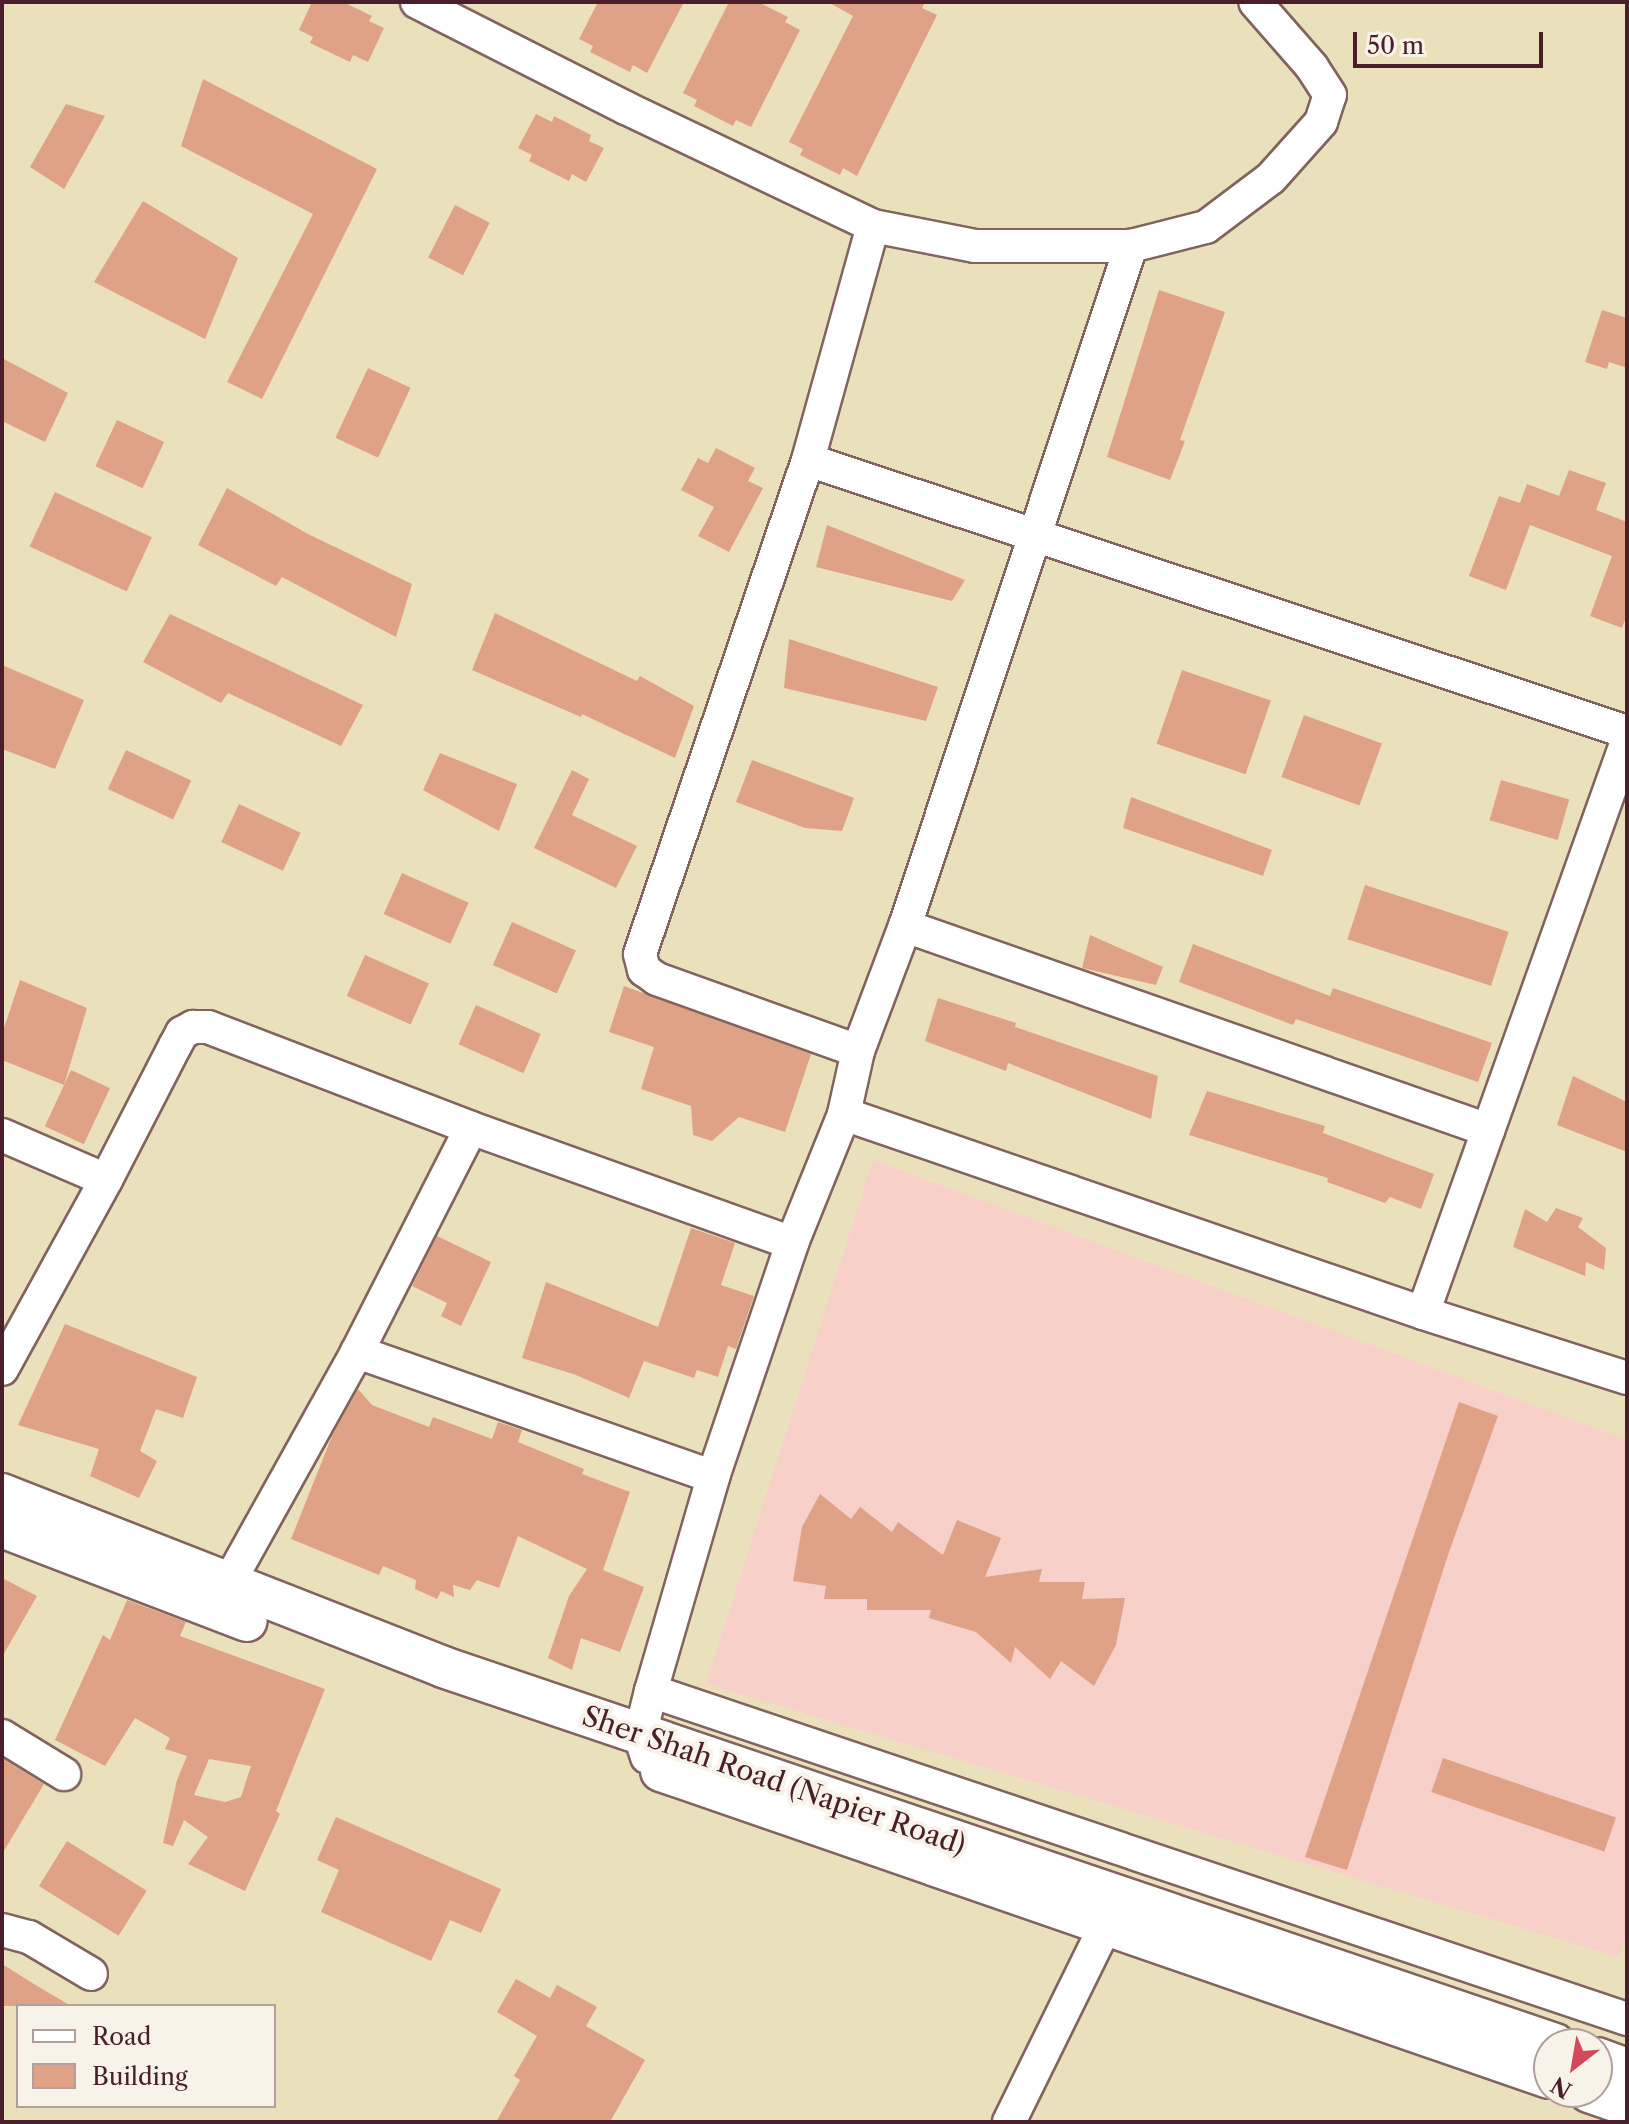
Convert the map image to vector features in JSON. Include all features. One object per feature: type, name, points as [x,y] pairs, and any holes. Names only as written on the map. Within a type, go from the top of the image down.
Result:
[{"type":"main road","name":"Sher Shah Road (Napier Road)","points":[[2,1494],[443,1667],[646,1751]]},
{"type":"main road","name":"Sher Shah Road (Napier Road)","points":[[2,1527],[365,1666],[646,1751],[1105,1910],[1533,2072]]},
{"type":"main road","name":"Sher Shah Road (Napier Road)","points":[[1105,1910],[1533,2037]]},
{"type":"street","points":[[417,2],[626,108],[873,226],[975,246],[1131,246],[1206,227],[1271,178],[1321,122],[1330,95],[1312,67],[1255,2]]},
{"type":"street","points":[[858,1051],[657,979],[644,970],[640,954],[808,460],[873,226]]},
{"type":"street","points":[[646,1751],[651,1691],[713,1477],[792,1243],[844,1114],[858,1051],[905,926],[1131,246]]},
{"type":"street","points":[[808,460],[1627,732]]},
{"type":"street","points":[[1423,1313],[1627,741]]},
{"type":"street","points":[[905,926],[1488,1130]]},
{"type":"street","points":[[2,1369],[106,1180],[182,1033],[193,1027],[208,1027],[471,1128],[792,1243]]},
{"type":"street","points":[[844,1114],[1423,1313],[1627,1378]]},
{"type":"street","points":[[228,1584],[357,1352],[471,1128]]},
{"type":"street","points":[[2,1135],[106,1180]]},
{"type":"street","points":[[357,1352],[713,1477]]},
{"type":"street","points":[[651,1691],[1120,1846],[1627,2019]]},
{"type":"street","points":[[2,1736],[64,1774]]},
{"type":"street","points":[[1009,2122],[1105,1910],[1120,1846]]},
{"type":"street","points":[[2,1930],[29,1937],[91,1974]]},
{"type":"street","points":[[1549,2028],[1556,1994]]},
{"type":"shaded area","points":[[873,1160],[1627,1440],[1627,1935],[1618,1957],[706,1684]]},
{"type":"building","points":[[312,2],[343,2],[372,16],[369,21],[384,28],[368,62],[353,55],[350,62],[310,43],[313,37],[299,30]]},
{"type":"building","points":[[598,2],[684,2],[647,73],[633,65],[630,72],[590,52],[593,46],[579,39]]},
{"type":"building","points":[[729,2],[758,2],[788,17],[785,22],[800,30],[751,127],[736,120],[733,126],[694,106],[697,100],[683,93]]},
{"type":"building","points":[[828,2],[925,2],[922,8],[937,15],[857,176],[843,168],[840,175],[800,155],[803,149],[789,142],[853,16]]},
{"type":"building","points":[[203,79],[377,169],[262,399],[227,382],[313,214],[181,146]]},
{"type":"building","points":[[66,104],[105,116],[64,189],[30,167]]},
{"type":"building","points":[[536,114],[552,122],[554,116],[591,135],[589,141],[604,148],[586,182],[572,174],[569,181],[529,161],[532,155],[518,148]]},
{"type":"building","points":[[143,201],[238,258],[205,339],[94,282]]},
{"type":"building","points":[[455,205],[490,223],[463,275],[428,258]]},
{"type":"building","points":[[1159,290],[1225,312],[1180,440],[1185,441],[1170,480],[1107,457]]},
{"type":"building","points":[[1602,310],[1627,318],[1627,368],[1609,362],[1607,369],[1585,362]]},
{"type":"building","points":[[2,358],[68,393],[45,442],[2,421]]},
{"type":"building","points":[[368,368],[411,388],[378,458],[335,438]]},
{"type":"building","points":[[117,420],[164,442],[143,488],[95,466]]},
{"type":"building","points":[[716,448],[755,468],[748,481],[763,488],[729,552],[698,536],[714,507],[681,490],[698,458],[708,463]]},
{"type":"building","points":[[1569,470],[1606,483],[1596,510],[1627,522],[1627,614],[1622,628],[1590,616],[1612,556],[1530,525],[1506,590],[1469,576],[1499,496],[1520,503],[1527,484],[1559,496]]},
{"type":"building","points":[[227,488],[308,534],[412,584],[396,637],[282,577],[276,586],[198,545]]},
{"type":"building","points":[[55,492],[152,537],[127,592],[30,546]]},
{"type":"building","points":[[827,525],[965,580],[952,601],[816,567]]},
{"type":"building","points":[[495,613],[637,681],[640,676],[694,706],[675,758],[582,714],[581,717],[472,670]]},
{"type":"building","points":[[170,614],[363,705],[341,746],[228,693],[221,703],[143,662]]},
{"type":"building","points":[[789,639],[938,687],[926,721],[784,688]]},
{"type":"building","points":[[2,665],[84,700],[55,769],[2,749]]},
{"type":"building","points":[[1182,670],[1271,701],[1245,774],[1157,744]]},
{"type":"building","points":[[1304,715],[1382,743],[1359,805],[1281,777]]},
{"type":"building","points":[[126,750],[191,780],[173,819],[108,789]]},
{"type":"building","points":[[440,753],[517,784],[499,831],[423,790]]},
{"type":"building","points":[[752,760],[854,798],[842,831],[805,828],[736,802]]},
{"type":"building","points":[[572,770],[589,779],[572,815],[637,846],[616,888],[534,848]]},
{"type":"building","points":[[1501,780],[1569,800],[1558,840],[1489,820]]},
{"type":"building","points":[[1131,797],[1272,850],[1263,876],[1123,828]]},
{"type":"building","points":[[239,804],[301,833],[283,871],[221,842]]},
{"type":"building","points":[[402,873],[469,903],[450,944],[384,914]]},
{"type":"building","points":[[1365,885],[1509,932],[1491,986],[1347,939]]},
{"type":"building","points":[[512,922],[576,950],[557,993],[493,965]]},
{"type":"building","points":[[1090,935],[1163,967],[1156,985],[1082,968]]},
{"type":"building","points":[[1193,944],[1330,996],[1333,988],[1492,1043],[1478,1082],[1296,1019],[1293,1025],[1179,982]]},
{"type":"building","points":[[365,955],[429,983],[411,1025],[347,996]]},
{"type":"building","points":[[20,980],[87,1008],[64,1085],[2,1060],[2,1034]]},
{"type":"building","points":[[624,986],[811,1054],[785,1132],[739,1117],[712,1141],[693,1135],[691,1106],[641,1089],[654,1047],[609,1032]]},
{"type":"building","points":[[938,998],[1016,1023],[1015,1027],[1158,1076],[1151,1119],[1008,1063],[1006,1071],[925,1041]]},
{"type":"building","points":[[476,1005],[541,1034],[523,1073],[459,1044]]},
{"type":"building","points":[[71,1070],[110,1088],[84,1144],[45,1126]]},
{"type":"building","points":[[1573,1076],[1625,1101],[1627,1152],[1557,1125]]},
{"type":"building","points":[[1207,1091],[1325,1126],[1323,1133],[1434,1174],[1421,1209],[1390,1197],[1385,1203],[1327,1182],[1328,1178],[1189,1135]]},
{"type":"building","points":[[1556,1208],[1583,1218],[1578,1227],[1606,1248],[1604,1270],[1586,1262],[1585,1276],[1513,1247],[1525,1209],[1547,1222]]},
{"type":"building","points":[[691,1228],[735,1243],[721,1285],[754,1296],[736,1349],[728,1346],[718,1377],[697,1370],[694,1378],[644,1361],[629,1398],[576,1375],[522,1358],[546,1282],[658,1327]]},
{"type":"building","points":[[437,1236],[491,1262],[461,1326],[441,1316],[447,1303],[412,1286]]},
{"type":"building","points":[[65,1324],[197,1377],[183,1418],[156,1409],[140,1451],[157,1461],[139,1498],[90,1476],[99,1449],[18,1425]]},
{"type":"building","points":[[358,1389],[372,1405],[429,1427],[433,1417],[492,1439],[498,1422],[522,1430],[518,1442],[584,1469],[582,1474],[630,1492],[603,1570],[644,1587],[620,1652],[581,1638],[572,1670],[548,1658],[569,1596],[587,1569],[518,1536],[499,1588],[477,1580],[470,1590],[453,1585],[454,1597],[441,1591],[437,1599],[415,1589],[416,1580],[383,1566],[379,1575],[291,1539],[332,1436]]},
{"type":"building","points":[[1459,1402],[1498,1416],[1448,1555],[1347,1870],[1305,1857]]},
{"type":"building","points":[[820,1494],[851,1519],[860,1507],[892,1532],[898,1522],[943,1555],[957,1520],[1001,1538],[985,1577],[1042,1569],[1039,1582],[1085,1582],[1082,1599],[1125,1598],[1116,1645],[1094,1686],[1061,1661],[1050,1679],[1015,1647],[1011,1663],[976,1632],[929,1618],[931,1610],[867,1610],[867,1599],[824,1599],[826,1586],[793,1581],[802,1527]]},
{"type":"building","points":[[2,1578],[37,1596],[2,1657]]},
{"type":"building","points":[[127,1600],[186,1622],[180,1636],[325,1689],[276,1811],[280,1814],[245,1891],[188,1864],[208,1837],[184,1820],[173,1846],[163,1843],[177,1780],[187,1756],[165,1749],[170,1738],[135,1718],[105,1766],[55,1740],[103,1635],[110,1640]],"holes":[[[209,1759],[251,1766],[241,1797],[225,1802],[194,1795]]]},
{"type":"building","points":[[2,1758],[44,1784],[2,1854]]},
{"type":"building","points":[[1443,1758],[1616,1818],[1604,1852],[1431,1792]]},
{"type":"building","points":[[336,1817],[501,1889],[481,1933],[450,1920],[431,1961],[321,1912],[339,1870],[317,1860]]},
{"type":"building","points":[[67,1841],[147,1891],[119,1936],[39,1886]]},
{"type":"building","points":[[2,1964],[68,2004],[16,2004],[2,2006]]},
{"type":"building","points":[[516,1979],[550,1998],[557,1985],[597,2007],[586,2026],[645,2060],[610,2122],[496,2122],[520,2080],[514,2076],[537,2036],[497,2012]]}]
